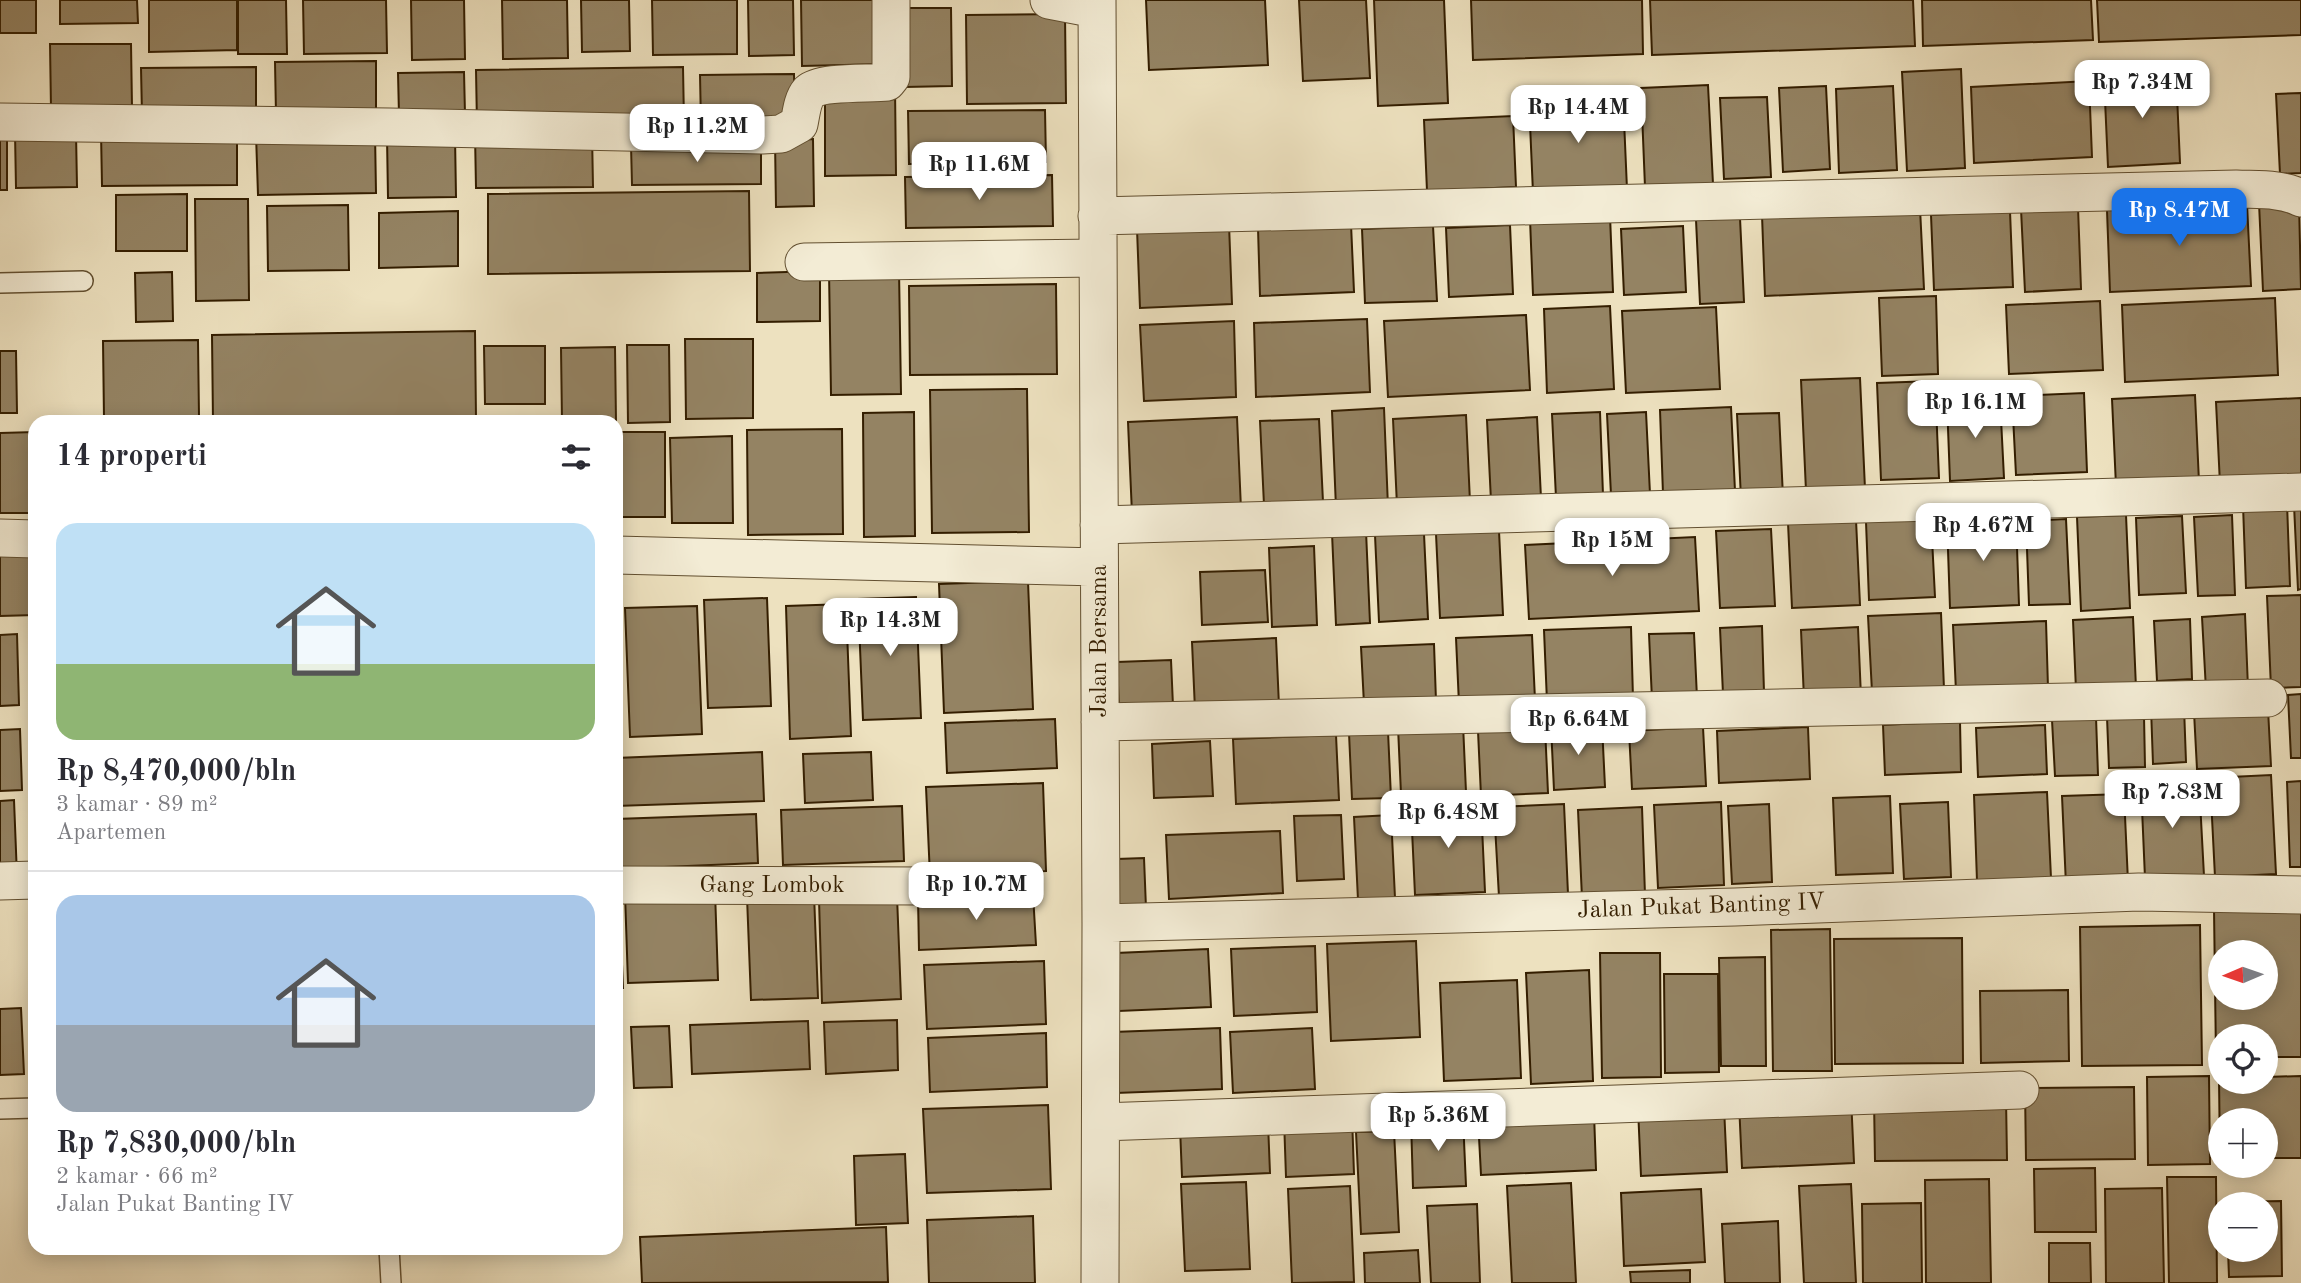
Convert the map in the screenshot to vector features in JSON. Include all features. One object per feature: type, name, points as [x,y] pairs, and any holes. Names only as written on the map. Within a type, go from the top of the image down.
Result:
[{"type":"street","points":[[0,122],[780,134],[799,124],[803,104],[809,93],[820,86],[887,82],[891,77],[891,0]]},
{"type":"street","points":[[1049,0],[1097,5]]},
{"type":"street","name":"Jalan Bersama","points":[[1097,5],[1100,1283]]},
{"type":"street","points":[[1097,216],[2222,189],[2276,191],[2301,198]]},
{"type":"street","points":[[804,262],[1098,258]]},
{"type":"street","points":[[1098,525],[2301,492]]},
{"type":"street","points":[[0,538],[28,539]]},
{"type":"street","points":[[623,555],[1099,567]]},
{"type":"street","points":[[1100,722],[2269,698]]},
{"type":"street","points":[[0,881],[28,880]]},
{"type":"street","name":"Gang Lombok","points":[[623,885],[927,886]]},
{"type":"street","name":"Jalan Pukat Banting IV","points":[[1101,923],[2139,892],[2301,895]]},
{"type":"street","points":[[1101,1122],[2020,1090]]},
{"type":"lane","points":[[0,283],[83,281]]},
{"type":"lane","points":[[0,1109],[28,1108]]},
{"type":"lane","points":[[389,1255],[391,1283]]},
{"type":"building","points":[[0,0],[36,0],[36,33],[0,33]]},
{"type":"building","points":[[60,0],[137,0],[138,23],[60,24]]},
{"type":"building","points":[[149,0],[237,0],[237,50],[149,52]]},
{"type":"building","points":[[238,0],[286,0],[287,54],[238,54]]},
{"type":"building","points":[[303,0],[386,0],[387,53],[304,54]]},
{"type":"building","points":[[411,0],[464,0],[465,59],[412,60]]},
{"type":"building","points":[[502,0],[567,0],[568,58],[503,59]]},
{"type":"building","points":[[581,0],[629,0],[630,51],[582,52]]},
{"type":"building","points":[[652,0],[737,0],[737,54],[653,55]]},
{"type":"building","points":[[748,0],[793,0],[794,55],[749,56]]},
{"type":"building","points":[[801,0],[884,0],[885,64],[802,66]]},
{"type":"building","points":[[1146,0],[1265,0],[1268,65],[1149,70]]},
{"type":"building","points":[[1299,0],[1366,0],[1370,78],[1303,81]]},
{"type":"building","points":[[1374,0],[1444,0],[1448,103],[1378,106]]},
{"type":"building","points":[[1471,0],[1642,0],[1643,54],[1473,60]]},
{"type":"building","points":[[1650,0],[1913,0],[1915,46],[1652,55]]},
{"type":"building","points":[[1922,0],[2091,0],[2093,40],[1923,46]]},
{"type":"building","points":[[2097,0],[2301,0],[2301,35],[2099,42]]},
{"type":"building","points":[[905,8],[951,8],[952,86],[905,87]]},
{"type":"building","points":[[1065,14],[1066,103],[967,104],[966,15]]},
{"type":"building","points":[[50,44],[131,44],[132,107],[51,109]]},
{"type":"building","points":[[376,61],[376,113],[276,114],[275,62]]},
{"type":"building","points":[[256,67],[256,113],[142,115],[141,68]]},
{"type":"building","points":[[683,67],[684,122],[477,125],[476,70]]},
{"type":"building","points":[[1961,69],[1965,168],[1907,171],[1902,72]]},
{"type":"building","points":[[464,72],[465,114],[399,115],[398,73]]},
{"type":"building","points":[[2176,73],[2180,163],[2108,167],[2104,77]]},
{"type":"building","points":[[794,74],[795,123],[701,124],[700,75]]},
{"type":"building","points":[[2089,81],[2092,157],[1974,163],[1971,87]]},
{"type":"building","points":[[1708,85],[1713,184],[1645,187],[1641,88]]},
{"type":"building","points":[[1826,86],[1830,169],[1783,172],[1779,88]]},
{"type":"building","points":[[1893,86],[1897,170],[1839,173],[1836,89]]},
{"type":"building","points":[[895,87],[896,175],[825,176],[825,88]]},
{"type":"building","points":[[2301,93],[2301,173],[2280,174],[2276,94]]},
{"type":"building","points":[[1623,97],[1627,189],[1533,193],[1529,101]]},
{"type":"building","points":[[1767,97],[1771,177],[1724,179],[1720,98]]},
{"type":"building","points":[[1045,110],[1046,162],[909,164],[908,111]]},
{"type":"building","points":[[1513,116],[1516,187],[1427,191],[1424,120]]},
{"type":"building","points":[[7,128],[7,190],[0,190],[0,129]]},
{"type":"building","points":[[237,130],[237,185],[102,186],[101,132]]},
{"type":"building","points":[[15,133],[76,133],[77,187],[16,188]]},
{"type":"building","points":[[375,133],[376,193],[258,195],[256,134]]},
{"type":"building","points":[[592,133],[593,187],[476,188],[475,134]]},
{"type":"building","points":[[455,136],[456,197],[388,198],[387,137]]},
{"type":"building","points":[[813,139],[814,206],[776,207],[775,140]]},
{"type":"building","points":[[761,143],[761,184],[632,185],[631,145]]},
{"type":"building","points":[[1052,175],[1053,226],[906,228],[905,177]]},
{"type":"building","points":[[749,191],[750,271],[488,274],[488,194]]},
{"type":"building","points":[[187,194],[187,251],[116,251],[116,195]]},
{"type":"building","points":[[195,199],[248,199],[249,300],[196,301]]},
{"type":"building","points":[[2299,202],[2301,289],[2263,291],[2259,203]]},
{"type":"building","points":[[2247,204],[2251,286],[2110,292],[2107,210]]},
{"type":"building","points":[[348,205],[349,270],[268,271],[267,206]]},
{"type":"building","points":[[2078,207],[2081,289],[2025,292],[2021,209]]},
{"type":"building","points":[[1920,208],[1924,289],[1765,296],[1762,215]]},
{"type":"building","points":[[458,211],[458,266],[379,268],[379,213]]},
{"type":"building","points":[[2010,211],[2013,287],[1934,290],[1931,215]]},
{"type":"building","points":[[1610,215],[1613,292],[1533,295],[1530,219]]},
{"type":"building","points":[[1740,218],[1744,302],[1700,304],[1696,220]]},
{"type":"building","points":[[1229,224],[1232,304],[1140,308],[1137,229]]},
{"type":"building","points":[[1351,224],[1354,292],[1260,296],[1258,228]]},
{"type":"building","points":[[1510,225],[1513,294],[1449,297],[1446,228]]},
{"type":"building","points":[[1433,226],[1437,301],[1365,303],[1362,229]]},
{"type":"building","points":[[1683,226],[1686,292],[1624,295],[1621,229]]},
{"type":"building","points":[[899,270],[901,394],[831,395],[829,271]]},
{"type":"building","points":[[820,271],[820,321],[757,322],[757,273]]},
{"type":"building","points":[[172,272],[173,321],[136,322],[135,273]]},
{"type":"building","points":[[1056,284],[1057,374],[910,375],[909,286]]},
{"type":"building","points":[[1936,296],[1938,374],[1882,376],[1879,298]]},
{"type":"building","points":[[2275,298],[2278,375],[2125,382],[2122,305]]},
{"type":"building","points":[[2100,301],[2103,370],[2009,374],[2006,305]]},
{"type":"building","points":[[1610,306],[1614,389],[1547,393],[1544,309]]},
{"type":"building","points":[[1716,307],[1720,389],[1626,393],[1622,311]]},
{"type":"building","points":[[1526,315],[1530,390],[1388,397],[1384,321]]},
{"type":"building","points":[[1367,319],[1370,392],[1256,397],[1254,323]]},
{"type":"building","points":[[1234,321],[1236,397],[1144,401],[1140,325]]},
{"type":"building","points":[[475,331],[476,415],[213,415],[212,335]]},
{"type":"building","points":[[685,339],[753,339],[753,418],[686,419]]},
{"type":"building","points":[[198,340],[199,415],[104,415],[103,341]]},
{"type":"building","points":[[627,345],[669,345],[670,422],[628,423]]},
{"type":"building","points":[[484,346],[545,346],[545,404],[485,404]]},
{"type":"building","points":[[615,347],[616,415],[562,415],[561,348]]},
{"type":"building","points":[[0,351],[16,351],[17,413],[0,413]]},
{"type":"building","points":[[1860,378],[1865,489],[1806,491],[1801,380]]},
{"type":"building","points":[[1935,381],[1939,478],[1881,480],[1877,383]]},
{"type":"building","points":[[1027,389],[1029,532],[932,533],[930,390]]},
{"type":"building","points":[[2084,393],[2087,472],[2016,475],[2012,396]]},
{"type":"building","points":[[2195,395],[2199,482],[2116,486],[2112,399]]},
{"type":"building","points":[[2301,398],[2301,480],[2220,484],[2216,402]]},
{"type":"building","points":[[2000,399],[2004,478],[1950,481],[1947,402]]},
{"type":"building","points":[[1731,407],[1735,491],[1663,494],[1660,410]]},
{"type":"building","points":[[1384,408],[1388,507],[1336,508],[1332,411]]},
{"type":"building","points":[[914,412],[915,536],[864,537],[863,413]]},
{"type":"building","points":[[1600,412],[1603,495],[1556,498],[1552,414]]},
{"type":"building","points":[[1646,412],[1650,494],[1611,495],[1607,414]]},
{"type":"building","points":[[1779,413],[1783,497],[1741,499],[1737,414]]},
{"type":"building","points":[[1466,415],[1470,502],[1397,506],[1393,419]]},
{"type":"building","points":[[1237,417],[1241,509],[1132,514],[1128,422]]},
{"type":"building","points":[[1537,417],[1541,498],[1491,501],[1487,420]]},
{"type":"building","points":[[1319,419],[1323,502],[1264,505],[1260,421]]},
{"type":"building","points":[[842,429],[843,534],[748,535],[747,430]]},
{"type":"building","points":[[28,432],[28,513],[0,513],[0,433]]},
{"type":"building","points":[[623,432],[665,432],[665,517],[623,517]]},
{"type":"building","points":[[732,436],[733,523],[672,523],[670,438]]},
{"type":"building","points":[[2287,503],[2290,586],[2246,588],[2243,505]]},
{"type":"building","points":[[2294,505],[2301,505],[2301,589],[2298,590]]},
{"type":"building","points":[[2126,515],[2130,608],[2081,611],[2077,517]]},
{"type":"building","points":[[2232,515],[2235,595],[2198,596],[2194,517]]},
{"type":"building","points":[[2182,516],[2186,593],[2139,595],[2136,518]]},
{"type":"building","points":[[2016,518],[2019,605],[1950,608],[1947,521]]},
{"type":"building","points":[[1931,519],[1935,597],[1869,600],[1866,522]]},
{"type":"building","points":[[2066,519],[2070,604],[2029,605],[2026,521]]},
{"type":"building","points":[[1856,520],[1860,605],[1792,608],[1788,523]]},
{"type":"building","points":[[1771,529],[1775,606],[1720,608],[1716,531]]},
{"type":"building","points":[[1366,531],[1370,623],[1336,625],[1332,533]]},
{"type":"building","points":[[1499,531],[1503,615],[1440,618],[1436,534]]},
{"type":"building","points":[[1424,534],[1428,619],[1379,622],[1375,535]]},
{"type":"building","points":[[1695,537],[1699,611],[1529,619],[1525,545]]},
{"type":"building","points":[[1314,546],[1317,625],[1272,627],[1269,548]]},
{"type":"building","points":[[28,551],[28,615],[0,616],[0,552]]},
{"type":"building","points":[[1265,570],[1268,622],[1202,625],[1200,572]]},
{"type":"building","points":[[1028,581],[1033,709],[944,713],[939,584]]},
{"type":"building","points":[[2301,595],[2301,687],[2271,688],[2267,596]]},
{"type":"building","points":[[916,597],[921,718],[863,720],[858,599]]},
{"type":"building","points":[[767,598],[771,706],[708,708],[704,600]]},
{"type":"building","points":[[846,604],[851,736],[790,739],[786,606]]},
{"type":"building","points":[[697,606],[702,734],[630,737],[625,608]]},
{"type":"building","points":[[1941,613],[1944,689],[1872,692],[1868,616]]},
{"type":"building","points":[[2245,614],[2248,688],[2206,690],[2202,617]]},
{"type":"building","points":[[2133,617],[2136,688],[2076,690],[2073,620]]},
{"type":"building","points":[[2190,619],[2192,679],[2157,681],[2154,621]]},
{"type":"building","points":[[2046,621],[2048,688],[1956,692],[1953,625]]},
{"type":"building","points":[[1762,626],[1764,692],[1723,694],[1720,628]]},
{"type":"building","points":[[1631,627],[1633,698],[1547,702],[1544,630]]},
{"type":"building","points":[[1858,627],[1861,697],[1804,699],[1801,630]]},
{"type":"building","points":[[1694,633],[1697,698],[1652,700],[1649,634]]},
{"type":"building","points":[[17,634],[19,705],[0,706],[0,635]]},
{"type":"building","points":[[1532,635],[1535,700],[1459,704],[1456,638]]},
{"type":"building","points":[[1276,638],[1279,706],[1195,710],[1192,642]]},
{"type":"building","points":[[1434,644],[1436,701],[1364,704],[1361,647]]},
{"type":"building","points":[[1171,660],[1173,706],[1119,709],[1117,662]]},
{"type":"building","points":[[2301,694],[2301,758],[2291,758],[2288,695]]},
{"type":"building","points":[[2184,707],[2186,762],[2153,764],[2151,708]]},
{"type":"building","points":[[2268,709],[2271,766],[2197,769],[2194,712]]},
{"type":"building","points":[[2144,716],[2145,767],[2109,768],[2107,717]]},
{"type":"building","points":[[2096,717],[2098,775],[2055,776],[2052,720]]},
{"type":"building","points":[[1055,719],[1057,768],[947,773],[945,723]]},
{"type":"building","points":[[1960,721],[1961,772],[1885,775],[1883,725]]},
{"type":"building","points":[[1463,724],[1466,792],[1401,794],[1398,727]]},
{"type":"building","points":[[1602,725],[1605,787],[1554,790],[1551,726]]},
{"type":"building","points":[[2045,725],[2047,774],[1978,777],[1976,728]]},
{"type":"building","points":[[1545,727],[1548,793],[1481,796],[1478,731]]},
{"type":"building","points":[[1703,727],[1706,786],[1632,789],[1629,731]]},
{"type":"building","points":[[1808,727],[1810,779],[1719,783],[1717,731]]},
{"type":"building","points":[[20,729],[22,790],[0,791],[0,730]]},
{"type":"building","points":[[1388,731],[1391,798],[1352,799],[1349,733]]},
{"type":"building","points":[[1336,735],[1339,800],[1236,804],[1233,739]]},
{"type":"building","points":[[1210,741],[1213,796],[1154,798],[1152,744]]},
{"type":"building","points":[[762,752],[764,801],[623,806],[623,758]]},
{"type":"building","points":[[871,752],[873,800],[805,803],[803,754]]},
{"type":"building","points":[[2271,775],[2276,874],[2215,877],[2210,778]]},
{"type":"building","points":[[2301,781],[2301,867],[2290,867],[2287,782]]},
{"type":"building","points":[[2199,782],[2204,876],[2145,878],[2141,785]]},
{"type":"building","points":[[1043,783],[1046,871],[930,876],[926,787]]},
{"type":"building","points":[[2047,792],[2051,878],[1977,881],[1974,795]]},
{"type":"building","points":[[2124,794],[2128,882],[2066,885],[2062,796]]},
{"type":"building","points":[[1890,796],[1893,873],[1836,875],[1833,798]]},
{"type":"building","points":[[14,800],[17,876],[0,877],[0,801]]},
{"type":"building","points":[[1721,802],[1724,885],[1658,888],[1654,805]]},
{"type":"building","points":[[1948,802],[1951,877],[1904,879],[1900,804]]},
{"type":"building","points":[[1564,804],[1568,894],[1499,897],[1494,807]]},
{"type":"building","points":[[1769,804],[1772,882],[1732,884],[1728,806]]},
{"type":"building","points":[[1481,805],[1485,892],[1415,895],[1411,808]]},
{"type":"building","points":[[902,806],[904,861],[783,865],[781,810]]},
{"type":"building","points":[[1642,807],[1645,895],[1582,898],[1578,810]]},
{"type":"building","points":[[756,814],[758,863],[623,869],[623,819]]},
{"type":"building","points":[[1341,815],[1344,879],[1297,881],[1294,816]]},
{"type":"building","points":[[1391,815],[1395,898],[1358,900],[1354,817]]},
{"type":"building","points":[[1280,831],[1283,893],[1169,899],[1166,835]]},
{"type":"building","points":[[1144,858],[1146,908],[1119,910],[1117,859]]},
{"type":"building","points":[[715,891],[718,980],[628,983],[625,894]]},
{"type":"building","points":[[814,894],[818,998],[751,1000],[747,897]]},
{"type":"building","points":[[1033,894],[1036,945],[919,950],[918,898]]},
{"type":"building","points":[[897,896],[901,999],[822,1003],[819,899]]},
{"type":"building","points":[[2301,908],[2301,1057],[2278,1057],[2278,1024],[2216,1024],[2215,1010],[2278,1010],[2278,940],[2214,940],[2214,909]]},
{"type":"building","points":[[2200,925],[2202,1065],[2082,1066],[2080,927]]},
{"type":"building","points":[[1830,929],[1832,1071],[1773,1071],[1771,930]]},
{"type":"building","points":[[1962,938],[1963,1063],[1835,1064],[1834,939]]},
{"type":"building","points":[[1416,941],[1420,1037],[1331,1041],[1327,944]]},
{"type":"building","points":[[1315,946],[1317,1012],[1234,1016],[1231,949]]},
{"type":"building","points":[[1208,949],[1211,1007],[1119,1011],[1116,953]]},
{"type":"building","points":[[1600,953],[1660,953],[1661,1077],[1602,1078]]},
{"type":"building","points":[[1765,957],[1766,1066],[1721,1066],[1719,958]]},
{"type":"building","points":[[1044,961],[1046,1024],[927,1029],[924,965]]},
{"type":"building","points":[[1589,970],[1593,1081],[1531,1084],[1526,973]]},
{"type":"building","points":[[1664,974],[1718,974],[1719,1072],[1665,1073]]},
{"type":"building","points":[[1517,980],[1521,1078],[1444,1081],[1440,983]]},
{"type":"building","points":[[2068,990],[2069,1061],[1981,1063],[1980,991]]},
{"type":"building","points":[[21,1008],[24,1074],[0,1075],[0,1009]]},
{"type":"building","points":[[897,1020],[898,1070],[826,1074],[824,1022]]},
{"type":"building","points":[[808,1021],[810,1069],[692,1074],[690,1025]]},
{"type":"building","points":[[669,1026],[672,1087],[634,1088],[631,1027]]},
{"type":"building","points":[[1220,1028],[1222,1089],[1116,1093],[1113,1032]]},
{"type":"building","points":[[1312,1028],[1315,1089],[1233,1093],[1230,1032]]},
{"type":"building","points":[[1046,1033],[1047,1087],[930,1092],[928,1038]]},
{"type":"building","points":[[2208,1076],[2208,1164],[2148,1165],[2147,1077]]},
{"type":"building","points":[[2301,1076],[2301,1158],[2278,1158],[2278,1108],[2219,1108],[2219,1094],[2278,1094],[2278,1077]]},
{"type":"building","points":[[2134,1087],[2135,1159],[2026,1160],[2025,1088]]},
{"type":"building","points":[[1851,1097],[1854,1163],[1742,1168],[1739,1103]]},
{"type":"building","points":[[2006,1098],[2007,1160],[1875,1161],[1874,1100]]},
{"type":"building","points":[[1048,1105],[1051,1189],[927,1193],[923,1109]]},
{"type":"building","points":[[1724,1107],[1727,1172],[1641,1176],[1638,1108]]},
{"type":"building","points":[[1594,1113],[1596,1170],[1481,1175],[1478,1118]]},
{"type":"building","points":[[1352,1116],[1354,1174],[1286,1177],[1284,1119]]},
{"type":"building","points":[[1463,1118],[1466,1186],[1413,1188],[1411,1120]]},
{"type":"building","points":[[1268,1123],[1270,1173],[1182,1177],[1180,1127]]},
{"type":"building","points":[[1394,1131],[1399,1232],[1361,1234],[1356,1132]]},
{"type":"building","points":[[905,1154],[908,1223],[856,1225],[854,1156]]},
{"type":"building","points":[[2095,1168],[2096,1232],[2035,1232],[2034,1169]]},
{"type":"building","points":[[2167,1177],[2216,1178],[2216,1192],[2208,1192],[2208,1262],[2217,1262],[2217,1283],[2169,1283]]},
{"type":"building","points":[[1989,1179],[1991,1283],[1926,1283],[1925,1180]]},
{"type":"building","points":[[1246,1182],[1250,1269],[1185,1271],[1181,1184]]},
{"type":"building","points":[[1571,1183],[1576,1283],[1512,1283],[1507,1186]]},
{"type":"building","points":[[1851,1184],[1856,1283],[1804,1283],[1799,1186]]},
{"type":"building","points":[[1350,1186],[1354,1282],[1292,1283],[1288,1189]]},
{"type":"building","points":[[2162,1188],[2164,1283],[2106,1283],[2105,1189]]},
{"type":"building","points":[[1701,1189],[1705,1262],[1624,1266],[1621,1193]]},
{"type":"building","points":[[2278,1201],[2281,1201],[2282,1276],[2229,1277],[2228,1262],[2278,1262]]},
{"type":"building","points":[[1921,1203],[1922,1283],[1863,1283],[1862,1204]]},
{"type":"building","points":[[1477,1204],[1480,1283],[1431,1283],[1427,1206]]},
{"type":"building","points":[[1033,1216],[1035,1283],[929,1283],[927,1220]]},
{"type":"building","points":[[1778,1221],[1780,1283],[1725,1283],[1722,1224]]},
{"type":"building","points":[[886,1227],[888,1282],[642,1283],[640,1237]]},
{"type":"building","points":[[2049,1243],[2090,1243],[2091,1283],[2049,1283]]},
{"type":"building","points":[[1418,1250],[1420,1283],[1365,1283],[1364,1253]]},
{"type":"building","points":[[1690,1270],[1690,1283],[1631,1283],[1630,1272]]}]
